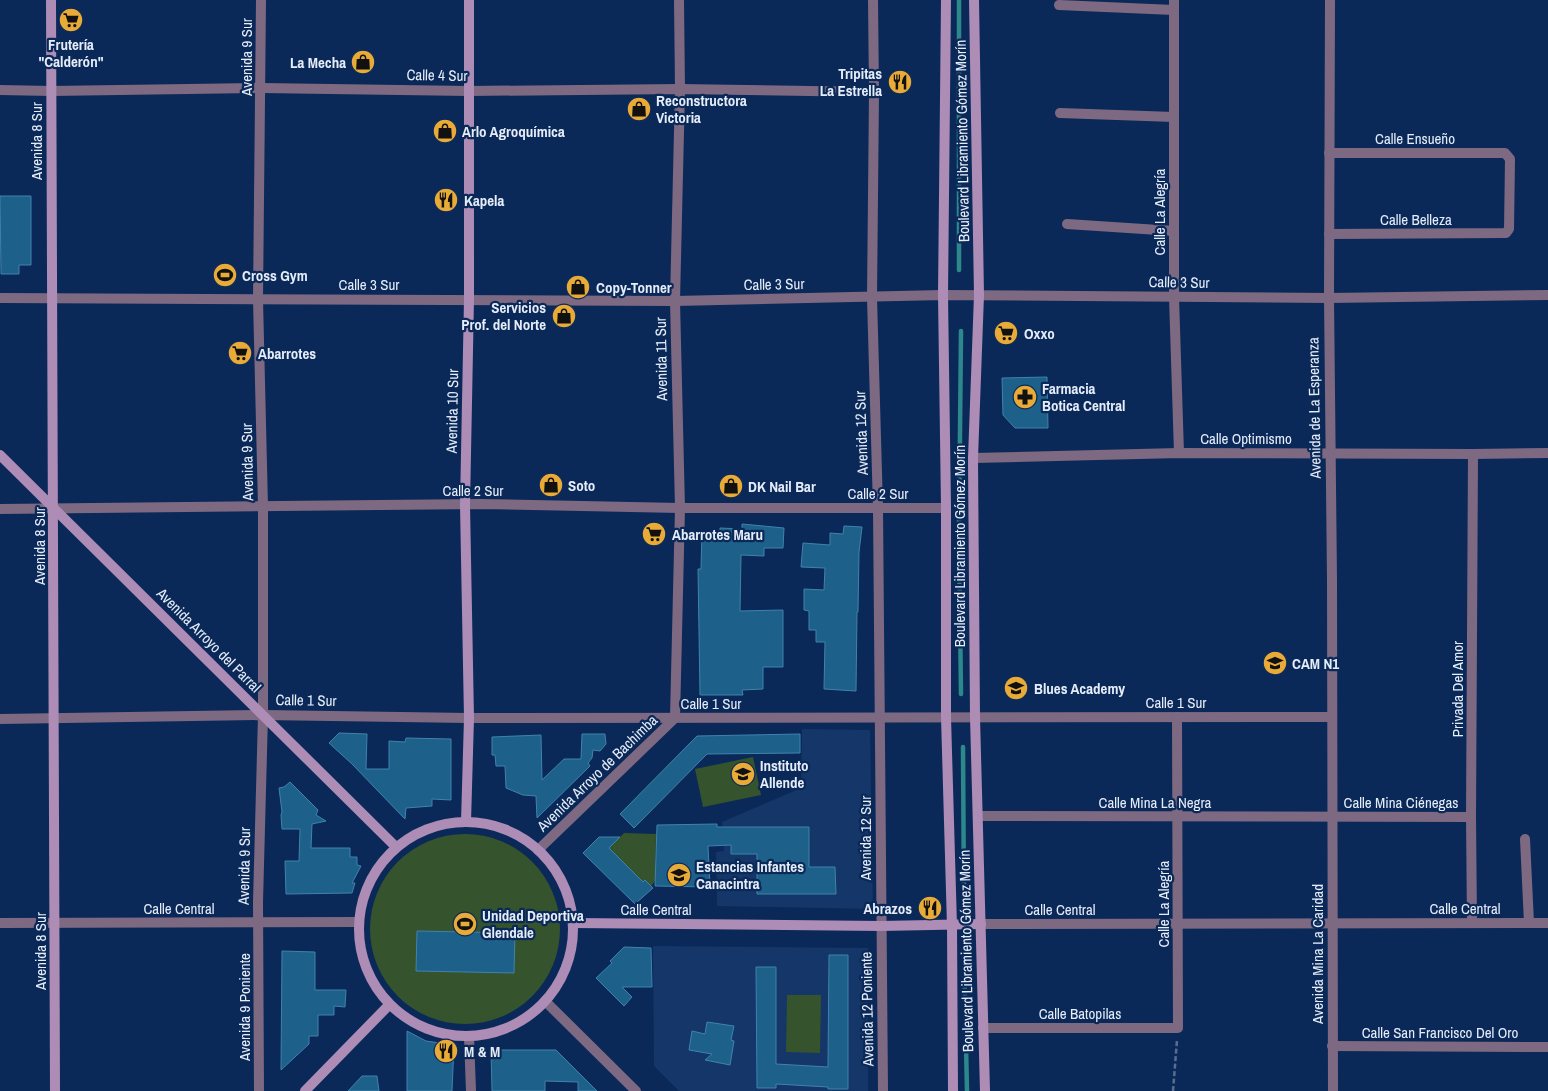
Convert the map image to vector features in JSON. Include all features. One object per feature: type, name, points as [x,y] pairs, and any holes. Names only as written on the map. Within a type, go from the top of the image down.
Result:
[{"type":"main road","name":"Avenida 8 Sur","points":[[51,0],[55,1091]]},
{"type":"main road","name":"Avenida 10 Sur","points":[[466,822],[469,718],[465,505],[469,299],[469,0]]},
{"type":"main road","name":"Boulevard Libramiento Gómez Morín","points":[[946,0],[943,295],[946,717],[952,926],[953,1091]]},
{"type":"main road","name":"Boulevard Libramiento Gómez Morín","points":[[974,0],[979,295],[973,458],[975,717],[986,1091]]},
{"type":"main road","name":"Avenida Arroyo del Parral","points":[[0,455],[396,846]]},
{"type":"main road","points":[[466,822],[492,825],[517,835],[538,850],[556,871],[568,896],[573,923],[572,944],[567,965],[558,985],[546,1002],[524,1020],[497,1032],[469,1037],[440,1034],[412,1023],[389,1005],[377,991],[368,975],[360,949],[358,922],[364,894],[377,868],[396,846],[417,833],[441,824],[466,822]]},
{"type":"main road","name":"Calle Central","points":[[573,923],[881,926],[981,924]]},
{"type":"main road","points":[[305,1091],[389,1005]]},
{"type":"street","name":"Avenida 9 Sur","points":[[258,923],[263,507],[258,299],[261,0]]},
{"type":"street","name":"Avenida 11 Sur","points":[[676,718],[680,508],[675,301],[680,89],[679,0]]},
{"type":"street","name":"Avenida 12 Sur","points":[[873,0],[872,298],[878,508],[881,926]]},
{"type":"street","name":"Avenida de La Esperanza","points":[[1330,0],[1329,298],[1332,817]]},
{"type":"street","points":[[1059,5],[1174,5]]},
{"type":"street","name":"Calle La Alegría","points":[[1174,5],[1174,297],[1179,453]]},
{"type":"street","name":"Calle 4 Sur","points":[[0,90],[261,88],[469,91],[680,89],[874,92]]},
{"type":"street","points":[[1060,113],[1174,117]]},
{"type":"street","name":"Calle Ensueño","points":[[1329,152],[1505,153],[1510,159],[1509,229],[1503,234]]},
{"type":"street","points":[[1067,224],[1174,231]]},
{"type":"street","name":"Calle Belleza","points":[[1329,234],[1503,234]]},
{"type":"street","name":"Calle 3 Sur","points":[[0,298],[675,301],[943,295],[1329,298],[1548,296]]},
{"type":"street","name":"Calle Optimismo","points":[[973,458],[1179,453],[1548,453]]},
{"type":"street","name":"Privada Del Amor","points":[[1472,923],[1473,454]]},
{"type":"street","name":"Calle 2 Sur","points":[[0,509],[465,505],[680,508],[946,508]]},
{"type":"street","name":"Calle 1 Sur","points":[[0,719],[262,715],[469,718],[1332,717]]},
{"type":"street","name":"Calle La Alegría","points":[[1177,717],[1178,1028]]},
{"type":"street","name":"Avenida Arroyo de Bachimba","points":[[538,850],[676,718]]},
{"type":"street","name":"Calle Mina La Negra","points":[[978,816],[1332,817]]},
{"type":"street","name":"Calle Mina Ciénegas","points":[[1332,817],[1471,817]]},
{"type":"street","name":"Avenida Mina La Caridad","points":[[1332,817],[1332,1091]]},
{"type":"street","points":[[1525,839],[1529,923]]},
{"type":"street","name":"Calle Central","points":[[0,922],[358,922]]},
{"type":"street","name":"Avenida 9 Poniente","points":[[258,923],[259,1091]]},
{"type":"street","name":"Calle Central","points":[[981,924],[1548,923]]},
{"type":"street","name":"Avenida 12 Poniente","points":[[881,926],[883,1091]]},
{"type":"street","points":[[546,1002],[636,1091]]},
{"type":"street","name":"Calle Batopilas","points":[[983,1028],[1178,1028]]},
{"type":"street","points":[[469,1037],[471,1091]]},
{"type":"street","name":"Calle San Francisco Del Oro","points":[[1332,1046],[1548,1047]]},
{"type":"path","points":[[1173,1091],[1178,1028]]},
{"type":"shaded area","points":[[802,729],[870,730],[873,909],[717,906],[716,852],[724,851],[722,822],[801,788]]},
{"type":"shaded area","points":[[653,946],[868,948],[868,1091],[679,1091],[654,1066]]},
{"type":"green space","points":[[753,757],[761,795],[703,807],[695,769]]},
{"type":"green space","points":[[624,833],[656,834],[655,881],[651,886],[645,880],[643,882],[609,848]]},
{"type":"green space","name":"Unidad Deportiva Glendale","points":[[465,834],[501,841],[518,850],[532,862],[544,876],[553,893],[560,929],[553,965],[544,982],[532,996],[518,1008],[501,1017],[465,1024],[429,1017],[412,1008],[398,996],[386,982],[377,965],[370,929],[377,893],[386,876],[398,862],[412,850],[429,841]]},
{"type":"green space","points":[[787,995],[821,995],[820,1053],[786,1052]]},
{"type":"building","points":[[0,196],[31,196],[31,265],[19,265],[19,274],[1,274]]},
{"type":"building","name":"Farmacia Botica Central","points":[[1047,377],[1048,428],[1015,428],[1003,415],[1002,378]]},
{"type":"building","points":[[742,524],[784,528],[783,548],[764,548],[764,556],[741,555],[740,611],[783,610],[783,667],[763,667],[763,689],[742,690],[743,695],[700,695],[698,569],[701,569],[702,531],[720,532],[720,528],[742,529]]},
{"type":"building","points":[[844,526],[862,527],[859,552],[856,691],[824,689],[825,642],[816,642],[816,630],[809,630],[809,611],[804,610],[804,589],[824,590],[825,568],[801,567],[803,543],[830,545],[830,533],[843,534]]},
{"type":"building","points":[[339,733],[367,734],[366,769],[389,769],[389,741],[405,742],[406,738],[451,739],[451,800],[432,799],[432,806],[406,808],[405,819],[329,743]]},
{"type":"building","points":[[582,734],[605,734],[606,744],[600,751],[593,750],[592,758],[588,763],[590,766],[537,818],[536,796],[523,795],[506,788],[505,766],[496,766],[495,755],[492,755],[492,737],[541,735],[542,780],[564,759],[581,759]]},
{"type":"building","points":[[800,734],[800,753],[707,754],[634,828],[620,814],[697,736]]},
{"type":"building","points":[[290,782],[318,810],[316,815],[326,821],[312,824],[311,848],[350,848],[350,857],[357,857],[357,865],[361,866],[352,883],[355,883],[352,893],[286,894],[285,861],[299,861],[300,829],[282,829],[279,788],[284,787]]},
{"type":"building","points":[[717,824],[717,827],[809,827],[809,867],[835,867],[836,894],[757,894],[757,854],[731,854],[731,845],[708,846],[710,887],[655,886],[657,825]]},
{"type":"building","points":[[599,837],[620,837],[609,848],[643,882],[645,880],[653,888],[635,904],[583,853]]},
{"type":"building","points":[[417,931],[515,933],[514,973],[416,971]]},
{"type":"building","points":[[624,947],[651,948],[652,987],[622,987],[632,997],[624,1006],[596,978],[612,963],[610,961]]},
{"type":"building","points":[[282,951],[315,952],[315,990],[346,990],[345,1007],[334,1006],[334,1015],[318,1015],[318,1036],[309,1036],[309,1044],[281,1070]]},
{"type":"building","points":[[829,955],[848,955],[848,1089],[776,1084],[776,1088],[757,1088],[756,967],[776,967],[776,1064],[828,1067]]},
{"type":"building","points":[[707,1022],[734,1026],[731,1040],[734,1041],[730,1065],[705,1060],[712,1054],[689,1050],[692,1031],[705,1034]]},
{"type":"building","points":[[407,1031],[426,1041],[454,1045],[452,1091],[407,1091]]},
{"type":"building","points":[[491,1050],[556,1050],[597,1091],[578,1091],[578,1082],[545,1081],[545,1091],[492,1091]]},
{"type":"building","points":[[362,1076],[377,1076],[379,1091],[348,1091]]},
{"type":"waterway","points":[[959,0],[959,270]]},
{"type":"waterway","points":[[961,331],[959,534],[961,694]]},
{"type":"waterway","points":[[963,747],[964,903]]},
{"type":"waterway","points":[[964,952],[967,1091]]},
{"type":"place","name":"Frutería \"Calderón\"","points":[[71,20]]},
{"type":"place","name":"La Mecha","points":[[363,62]]},
{"type":"place","name":"Tripitas La Estrella","points":[[900,82]]},
{"type":"place","name":"Reconstructora Victoria","points":[[639,109]]},
{"type":"place","name":"Arlo Agroquímica","points":[[445,131]]},
{"type":"place","name":"Kapela","points":[[446,200]]},
{"type":"place","name":"Cross Gym","points":[[225,275]]},
{"type":"place","name":"Copy-Tonner","points":[[578,287]]},
{"type":"place","name":"Servicios Prof. del Norte","points":[[564,316]]},
{"type":"place","name":"Oxxo","points":[[1006,333]]},
{"type":"place","name":"Abarrotes","points":[[240,353]]},
{"type":"place","name":"Farmacia Botica Central","points":[[1025,397]]},
{"type":"place","name":"Soto","points":[[551,485]]},
{"type":"place","name":"DK Nail Bar","points":[[731,486]]},
{"type":"place","name":"Abarrotes Maru","points":[[654,534]]},
{"type":"place","name":"CAM N1","points":[[1275,663]]},
{"type":"place","name":"Blues Academy","points":[[1016,688]]},
{"type":"place","name":"Instituto Allende","points":[[743,774]]},
{"type":"place","name":"Estancias Infantes Canacintra","points":[[679,875]]},
{"type":"place","name":"Abrazos","points":[[930,908]]},
{"type":"place","name":"Unidad Deportiva Glendale","points":[[465,924]]},
{"type":"place","name":"M & M","points":[[446,1051]]}]
